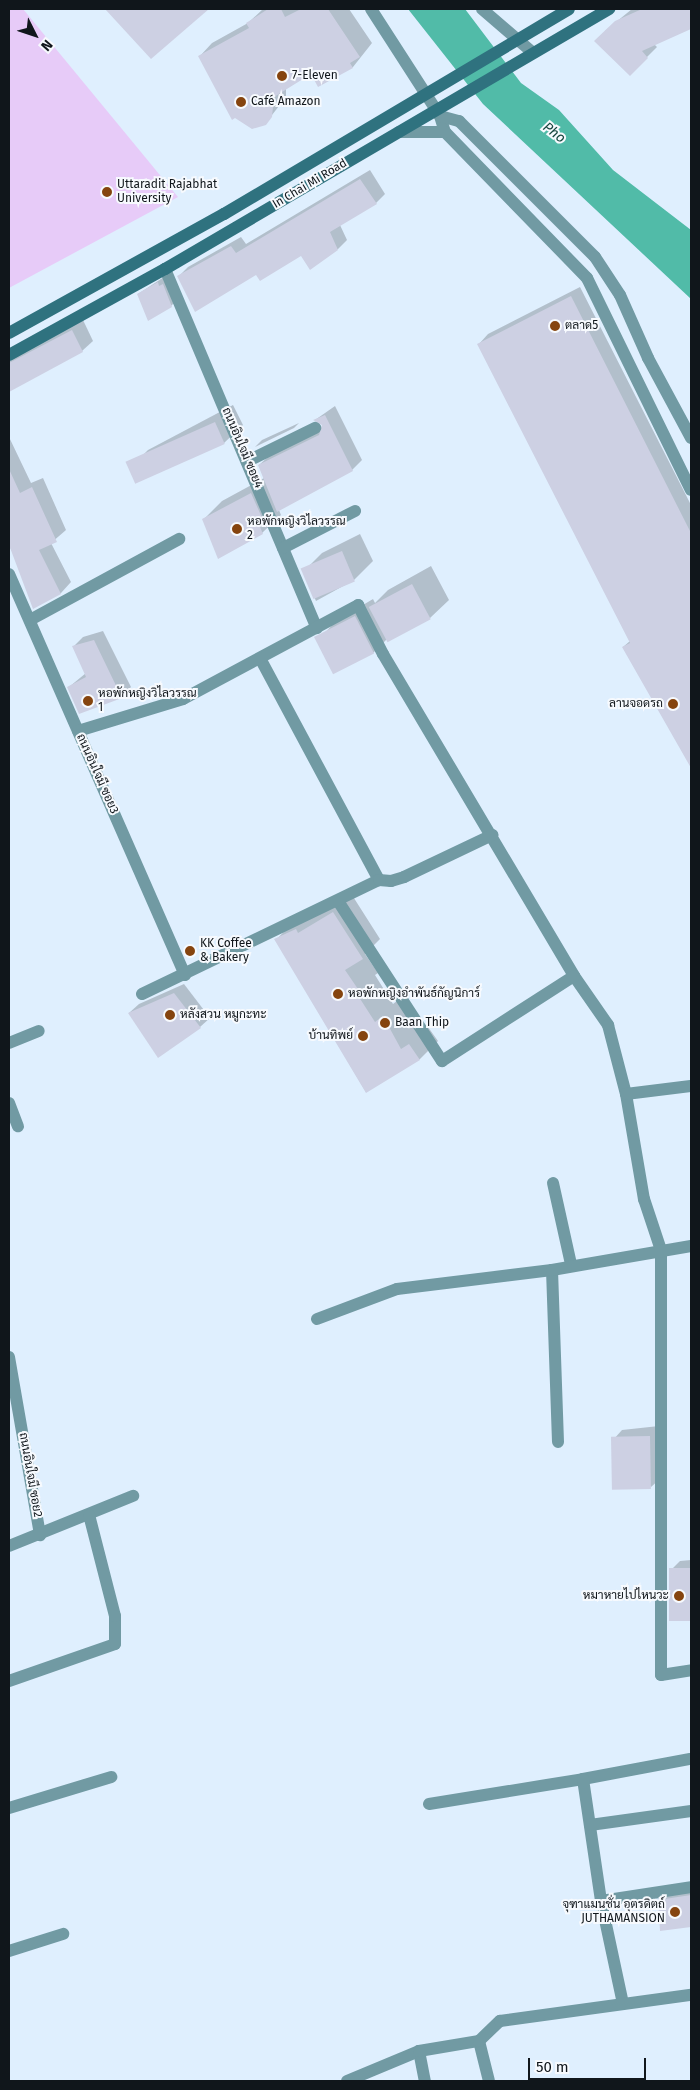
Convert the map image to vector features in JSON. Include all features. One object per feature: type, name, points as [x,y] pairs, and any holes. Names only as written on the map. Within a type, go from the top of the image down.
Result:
[{"type":"main road","name":"In Chai Mi Road","points":[[9,333],[224,214],[429,90],[569,9]]},
{"type":"main road","name":"In Chai Mi Road","points":[[9,355],[165,269],[440,110],[527,55],[608,9]]},
{"type":"street","points":[[371,9],[429,90],[440,110],[445,132],[588,278],[691,490]]},
{"type":"street","points":[[482,9],[527,55]]},
{"type":"street","points":[[440,110],[459,121],[595,257],[620,294],[648,358],[691,438]]},
{"type":"street","points":[[399,132],[445,132]]},
{"type":"street","name":"ถนนอินใจมี ซอย4","points":[[165,269],[248,461],[317,628]]},
{"type":"street","points":[[248,461],[315,428]]},
{"type":"street","points":[[283,548],[355,511]]},
{"type":"street","points":[[30,620],[179,539]]},
{"type":"street","name":"ถนนอินใจมี ซอย3","points":[[9,574],[185,975]]},
{"type":"street","points":[[78,732],[183,699],[261,660],[358,604],[383,654],[574,976],[608,1025],[626,1094],[644,1199],[661,1250],[661,1675],[691,1670]]},
{"type":"street","points":[[261,660],[379,880]]},
{"type":"street","points":[[142,994],[185,975],[379,880],[391,881],[404,876],[492,835]]},
{"type":"street","points":[[338,900],[442,1061],[574,976]]},
{"type":"street","points":[[9,1043],[40,1030]]},
{"type":"street","points":[[626,1094],[691,1086]]},
{"type":"street","points":[[9,1103],[18,1126]]},
{"type":"street","points":[[553,1183],[571,1264]]},
{"type":"street","points":[[317,1318],[397,1289],[552,1270],[571,1264],[691,1246]]},
{"type":"street","points":[[552,1270],[558,1442]]},
{"type":"street","name":"ถนนอินใจมี ซอย2","points":[[9,1357],[40,1535]]},
{"type":"street","points":[[9,1546],[133,1496]]},
{"type":"street","points":[[9,1681],[115,1644],[115,1616],[89,1515]]},
{"type":"street","points":[[429,1804],[583,1779],[690,1759]]},
{"type":"street","points":[[9,1808],[111,1777]]},
{"type":"street","points":[[583,1779],[601,1901],[623,2004]]},
{"type":"street","points":[[590,1826],[691,1811]]},
{"type":"street","points":[[601,1901],[691,1887]]},
{"type":"street","points":[[9,1951],[63,1934]]},
{"type":"street","points":[[347,2081],[419,2051],[479,2041],[500,2021],[691,1995]]},
{"type":"street","points":[[479,2041],[489,2081]]},
{"type":"street","points":[[419,2051],[426,2081]]},
{"type":"shaded area","points":[[9,9],[23,9],[178,197],[9,288]]},
{"type":"water","name":"Pho","points":[[408,9],[465,9],[521,83],[559,110],[613,170],[691,230],[691,299],[483,104]]},
{"type":"building","points":[[105,9],[209,9],[151,59]]},
{"type":"building","points":[[268,9],[281,9],[285,17],[301,9],[328,9],[360,57],[350,63],[353,68],[318,87],[311,74],[274,97],[272,117],[266,125],[252,129],[235,118],[232,120],[198,56],[249,28],[246,23]]},
{"type":"building","points":[[642,9],[691,9],[691,29],[642,51],[648,58],[630,76],[594,41],[615,21]]},
{"type":"building","points":[[360,179],[377,204],[330,232],[338,250],[310,270],[301,256],[260,281],[256,275],[195,312],[177,276],[231,246],[236,253]]},
{"type":"building","points":[[158,282],[159,286],[163,284],[172,307],[148,321],[137,294]]},
{"type":"building","points":[[571,296],[691,533],[691,768],[622,647],[630,643],[477,344]]},
{"type":"building","points":[[72,330],[83,352],[9,392],[9,363]]},
{"type":"building","points":[[325,415],[353,471],[277,512],[258,465],[319,435],[322,425],[313,420]]},
{"type":"building","points":[[215,422],[225,444],[135,484],[125,462]]},
{"type":"building","points":[[9,469],[20,493],[32,487],[57,542],[39,550],[61,594],[33,609],[9,545]]},
{"type":"building","points":[[251,493],[263,520],[258,522],[263,534],[218,559],[202,519]]},
{"type":"building","points":[[342,551],[355,581],[313,599],[301,569]]},
{"type":"building","points":[[412,584],[431,619],[388,642],[369,607]]},
{"type":"building","points":[[355,616],[374,653],[333,674],[314,637]]},
{"type":"building","points":[[94,640],[122,698],[79,714],[67,687],[86,677],[72,646]]},
{"type":"building","points":[[333,912],[363,959],[345,970],[360,992],[357,994],[375,1022],[383,1016],[401,1049],[409,1044],[420,1060],[366,1093],[274,939],[296,929],[298,933]]},
{"type":"building","points":[[174,993],[201,1028],[158,1058],[128,1013]]},
{"type":"building","points":[[650,1436],[651,1489],[612,1490],[611,1437]]},
{"type":"building","name":"หมาหายไปไหนวะ","points":[[669,1568],[691,1568],[691,1621],[669,1621]]},
{"type":"building","name":"จุฑาแมนชั่น อุตรดิตถ์ JUTHAMANSION","points":[[691,1895],[691,1927],[660,1931],[658,1900]]},
{"type":"place","name":"7-Eleven","points":[[282,76]]},
{"type":"place","name":"Café Amazon","points":[[241,102]]},
{"type":"place","name":"Uttaradit Rajabhat University","points":[[107,192]]},
{"type":"place","name":"ตลาด5","points":[[555,326]]},
{"type":"place","name":"หอพักหญิงวิไลวรรณ 2","points":[[237,529]]},
{"type":"place","name":"หอพักหญิงวิไลวรรณ 1","points":[[88,701]]},
{"type":"place","name":"ลานจอดรถ","points":[[673,704]]},
{"type":"place","name":"KK Coffee & Bakery","points":[[190,951]]},
{"type":"place","name":"หอพักหญิงอำพันธ์กัญนิการ์","points":[[338,994]]},
{"type":"place","name":"หลังสวน หมูกะทะ","points":[[170,1015]]},
{"type":"place","name":"Baan Thip","points":[[385,1023]]},
{"type":"place","name":"บ้านทิพย์","points":[[363,1036]]},
{"type":"place","name":"หมาหายไปไหนวะ","points":[[679,1596]]},
{"type":"place","name":"จุฑาแมนชั่น อุตรดิตถ์ JUTHAMANSION","points":[[675,1912]]}]
